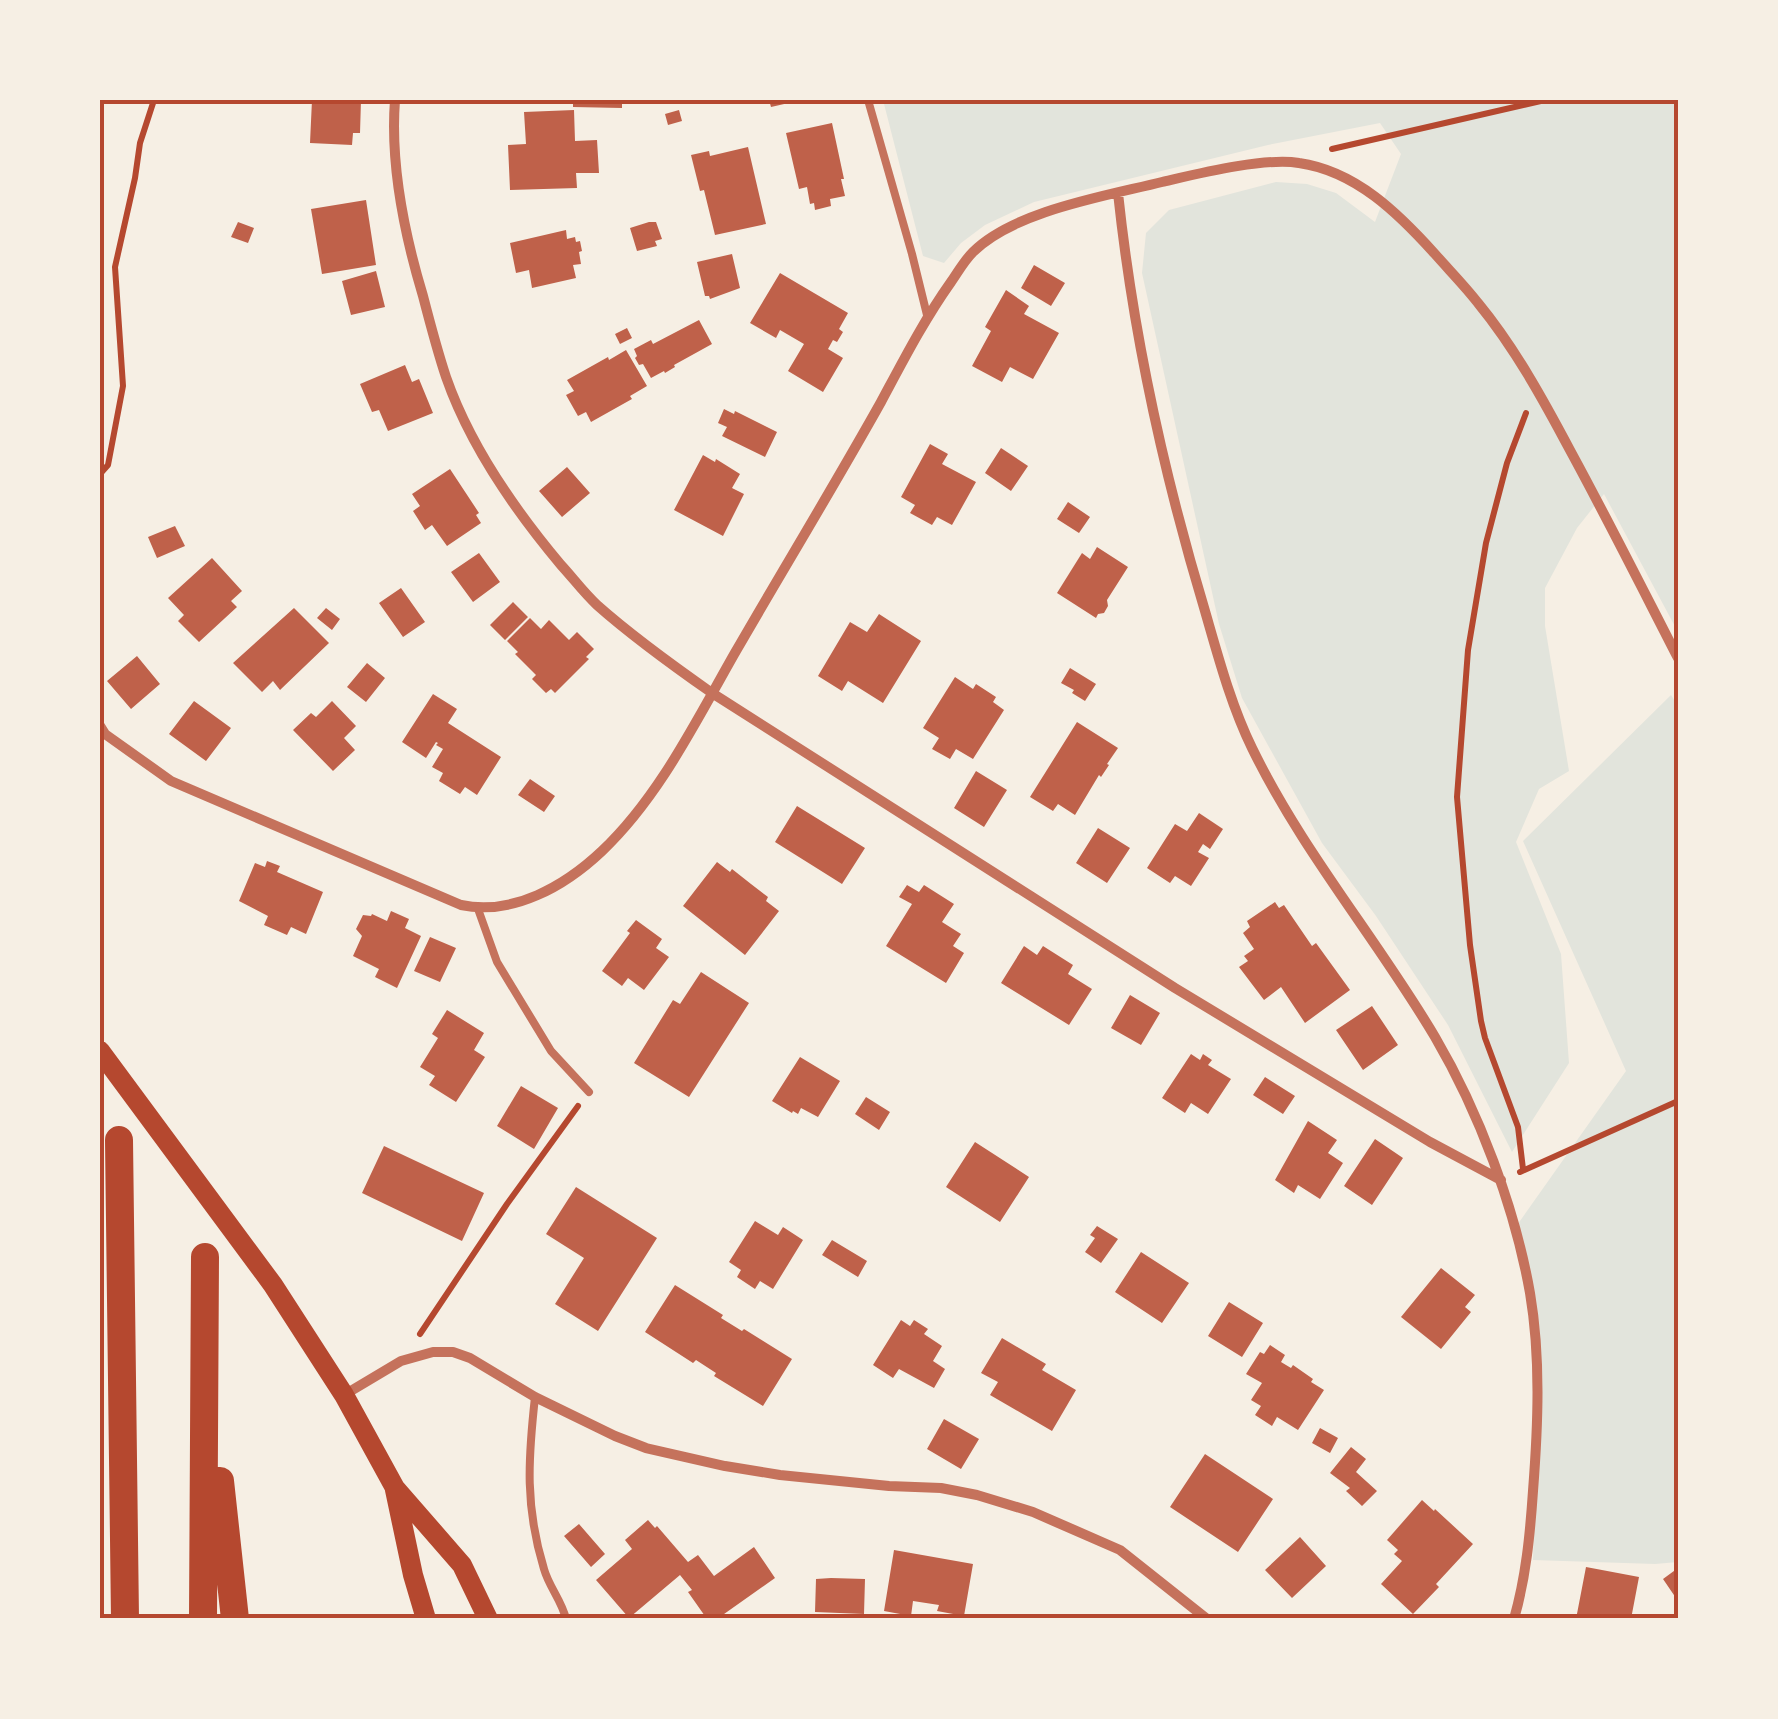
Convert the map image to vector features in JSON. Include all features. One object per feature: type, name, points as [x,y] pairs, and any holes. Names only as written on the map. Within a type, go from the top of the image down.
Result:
[{"type":"highway","points":[[119,1140],[125,1619]]},
{"type":"highway","points":[[203,1619],[205,1257]]},
{"type":"highway","points":[[205,1334],[234,1619]]},
{"type":"main road","points":[[100,1051],[272,1285],[344,1396],[395,1488],[462,1565],[488,1619]]},
{"type":"main road","points":[[395,1488],[426,1619]]},
{"type":"street","points":[[395,100],[395,157],[414,268],[446,378],[495,478],[538,538],[594,602],[664,660],[712,693],[1159,978],[1430,1142],[1501,1180]]},
{"type":"street","points":[[100,726],[171,780],[461,905],[478,909],[526,900],[544,892],[603,850],[640,807],[682,746],[927,315],[970,254],[992,236],[1061,206],[1194,174],[1277,162],[1301,163],[1340,175],[1363,188],[1420,238],[1478,302],[1535,389],[1595,495],[1678,658]]},
{"type":"street","points":[[1118,193],[1126,271],[1161,443],[1191,565],[1244,729],[1303,839],[1383,954],[1453,1069],[1501,1180],[1530,1294],[1536,1368],[1536,1446],[1528,1553],[1514,1619]]},
{"type":"street","points":[[344,1396],[404,1360],[433,1352],[453,1352],[535,1397],[646,1448],[725,1466],[813,1479],[941,1488],[1033,1512],[1120,1550],[1208,1619]]},
{"type":"lane","points":[[868,100],[927,315]]},
{"type":"lane","points":[[478,909],[498,962],[551,1051],[589,1092]]},
{"type":"lane","points":[[535,1397],[528,1478],[533,1532],[546,1575],[566,1619]]},
{"type":"path","points":[[100,474],[108,465],[124,386],[115,267],[140,142],[154,100]]},
{"type":"path","points":[[1277,162],[1545,100]]},
{"type":"path","points":[[1523,1170],[1518,1128],[1482,1021],[1470,944],[1458,797],[1468,650],[1486,544],[1507,462],[1535,389]]},
{"type":"path","points":[[404,1360],[506,1204],[589,1092]]},
{"type":"path","points":[[1501,1180],[1678,1100]]},
{"type":"shaded area","points":[[883,100],[1678,100],[1678,632],[1604,494],[1577,528],[1545,588],[1545,626],[1569,771],[1539,789],[1516,842],[1561,954],[1569,1063],[1512,1152],[1448,1025],[1322,843],[1242,698],[1219,624],[1142,273],[1146,233],[1169,210],[1276,182],[1307,184],[1336,193],[1375,222],[1401,154],[1380,123],[1268,145],[1034,202],[985,225],[961,243],[944,263],[923,256]]},
{"type":"shaded area","points":[[1671,695],[1678,706],[1678,1562],[1533,1560],[1537,1421],[1533,1326],[1515,1228],[1626,1071],[1523,841]]},
{"type":"building","points":[[312,100],[361,100],[360,133],[353,133],[352,145],[310,143]]},
{"type":"building","points":[[573,100],[622,100],[622,108],[573,107]]},
{"type":"building","points":[[769,100],[793,100],[793,102],[771,107]]},
{"type":"building","points":[[574,110],[575,141],[597,140],[599,173],[576,173],[577,188],[510,190],[508,145],[526,144],[524,112]]},
{"type":"building","points":[[679,110],[682,121],[668,125],[665,114]]},
{"type":"building","points":[[832,123],[845,196],[830,199],[831,206],[815,210],[807,187],[799,189],[786,133]]},
{"type":"building","points":[[748,147],[766,224],[715,235],[691,155],[709,151],[710,156]]},
{"type":"building","points":[[366,200],[376,265],[322,274],[311,209]]},
{"type":"building","points":[[238,222],[254,228],[248,243],[231,237]]},
{"type":"building","points":[[656,222],[662,239],[655,241],[657,246],[637,251],[630,228]]},
{"type":"building","points":[[566,230],[567,239],[575,237],[576,242],[580,241],[581,264],[573,265],[576,278],[532,288],[529,270],[516,273],[510,243]]},
{"type":"building","points":[[732,254],[740,288],[710,299],[705,296],[697,262]]},
{"type":"building","points":[[1034,265],[1065,283],[1051,306],[1021,288]]},
{"type":"building","points":[[376,271],[385,307],[351,315],[342,281]]},
{"type":"building","points":[[780,273],[848,313],[839,329],[843,332],[828,349],[843,358],[823,392],[788,371],[804,344],[780,330],[776,338],[750,323]]},
{"type":"building","points":[[1006,290],[1029,306],[1024,314],[1059,333],[1033,379],[1010,367],[1002,382],[972,366],[991,331],[985,327]]},
{"type":"building","points":[[699,320],[712,344],[651,378],[643,364],[639,365],[634,349],[651,340],[653,344]]},
{"type":"building","points":[[627,328],[632,338],[620,344],[615,334]]},
{"type":"building","points":[[626,350],[647,386],[591,422],[586,412],[578,416],[566,395],[574,391],[567,380]]},
{"type":"building","points":[[405,365],[412,382],[419,379],[433,413],[388,431],[379,410],[372,412],[360,384]]},
{"type":"building","points":[[724,409],[777,432],[765,457],[722,436],[727,427],[718,423]]},
{"type":"building","points":[[930,444],[948,454],[942,464],[976,482],[952,525],[937,517],[932,525],[910,513],[915,505],[901,497]]},
{"type":"building","points":[[1001,448],[1028,466],[1011,491],[985,473]]},
{"type":"building","points":[[703,455],[740,474],[732,488],[744,494],[723,536],[674,510]]},
{"type":"building","points":[[567,467],[590,493],[562,517],[539,491]]},
{"type":"building","points":[[450,469],[479,513],[476,515],[481,523],[447,546],[432,525],[425,530],[413,511],[420,506],[412,494]]},
{"type":"building","points":[[1068,502],[1090,517],[1079,533],[1057,519]]},
{"type":"building","points":[[175,526],[185,546],[157,558],[148,537]]},
{"type":"building","points":[[1097,547],[1128,567],[1107,600],[1104,613],[1096,618],[1057,593],[1082,553],[1090,559]]},
{"type":"building","points":[[479,553],[500,582],[473,602],[451,572]]},
{"type":"building","points":[[212,558],[242,591],[231,601],[237,607],[199,642],[178,621],[184,615],[168,598]]},
{"type":"building","points":[[401,588],[425,622],[403,637],[379,603]]},
{"type":"building","points":[[513,602],[528,617],[505,640],[490,625]]},
{"type":"building","points":[[294,608],[329,643],[280,690],[273,681],[262,692],[233,663]]},
{"type":"building","points":[[326,608],[340,619],[332,630],[317,618]]},
{"type":"building","points":[[879,614],[921,641],[883,703],[848,681],[842,691],[818,676],[850,622],[867,632]]},
{"type":"building","points":[[530,618],[541,629],[549,620],[569,640],[577,632],[594,649],[555,693],[551,689],[546,693],[532,679],[536,675],[507,641]]},
{"type":"building","points":[[137,656],[160,684],[131,709],[107,681]]},
{"type":"building","points":[[367,663],[385,678],[366,702],[347,687]]},
{"type":"building","points":[[1070,668],[1096,684],[1085,701],[1061,683]]},
{"type":"building","points":[[955,677],[996,697],[993,702],[1004,710],[973,759],[956,749],[950,759],[932,749],[939,738],[923,728]]},
{"type":"building","points":[[433,694],[457,709],[448,723],[501,757],[477,795],[465,787],[460,794],[439,781],[443,773],[432,767],[443,749],[438,743],[436,742],[426,758],[402,742]]},
{"type":"building","points":[[194,701],[231,728],[206,761],[169,734]]},
{"type":"building","points":[[332,701],[356,726],[344,738],[355,750],[333,771],[293,730],[311,713],[316,717]]},
{"type":"building","points":[[1077,722],[1118,748],[1075,815],[1058,804],[1053,811],[1030,797]]},
{"type":"building","points":[[976,771],[1007,790],[984,827],[954,808]]},
{"type":"building","points":[[530,779],[555,796],[544,812],[518,795]]},
{"type":"building","points":[[797,806],[865,848],[842,884],[775,842]]},
{"type":"building","points":[[1199,813],[1223,829],[1210,849],[1203,844],[1198,852],[1209,858],[1191,886],[1175,876],[1170,883],[1147,868],[1175,824],[1187,831]]},
{"type":"building","points":[[1098,828],[1130,848],[1107,883],[1076,863]]},
{"type":"building","points":[[267,861],[280,866],[277,872],[323,892],[306,934],[291,927],[287,935],[264,925],[268,916],[239,901],[255,863],[265,867]]},
{"type":"building","points":[[717,862],[768,897],[766,901],[779,911],[745,955],[683,906]]},
{"type":"building","points":[[907,885],[919,892],[924,885],[954,904],[942,922],[961,934],[953,946],[964,953],[946,983],[886,946],[912,904],[899,897]]},
{"type":"building","points":[[1275,902],[1279,908],[1284,905],[1312,946],[1316,943],[1350,990],[1305,1023],[1281,987],[1264,1000],[1239,967],[1248,961],[1244,956],[1254,949],[1243,933],[1250,927],[1247,921]]},
{"type":"building","points":[[391,911],[409,919],[405,928],[421,936],[397,988],[375,977],[379,969],[353,956],[362,936],[356,929],[363,915],[372,914],[387,921]]},
{"type":"building","points":[[636,920],[662,939],[656,948],[669,957],[644,990],[628,978],[622,986],[602,971]]},
{"type":"building","points":[[430,937],[456,948],[440,982],[414,971]]},
{"type":"building","points":[[1024,946],[1037,955],[1043,946],[1073,965],[1068,974],[1092,989],[1069,1025],[1001,983]]},
{"type":"building","points":[[701,972],[749,1003],[689,1097],[634,1063],[673,1000],[680,1004]]},
{"type":"building","points":[[1130,995],[1160,1013],[1141,1045],[1111,1028]]},
{"type":"building","points":[[1372,1006],[1398,1045],[1363,1070],[1336,1030]]},
{"type":"building","points":[[447,1010],[484,1033],[474,1050],[485,1057],[456,1102],[429,1085],[435,1076],[420,1067],[438,1038],[432,1034]]},
{"type":"building","points":[[1191,1054],[1200,1060],[1203,1054],[1212,1060],[1208,1065],[1231,1079],[1208,1114],[1191,1103],[1185,1113],[1162,1098]]},
{"type":"building","points":[[800,1057],[840,1081],[818,1117],[801,1108],[798,1114],[792,1113],[772,1101]]},
{"type":"building","points":[[1265,1077],[1295,1096],[1283,1114],[1253,1095]]},
{"type":"building","points":[[521,1086],[558,1108],[534,1149],[497,1126]]},
{"type":"building","points":[[866,1097],[890,1112],[879,1130],[855,1114]]},
{"type":"building","points":[[1308,1121],[1337,1140],[1328,1153],[1343,1163],[1320,1199],[1298,1185],[1294,1193],[1275,1180]]},
{"type":"building","points":[[1375,1139],[1403,1158],[1372,1205],[1344,1186]]},
{"type":"building","points":[[975,1142],[1029,1177],[1000,1222],[946,1187]]},
{"type":"building","points":[[384,1146],[484,1193],[462,1241],[362,1193]]},
{"type":"building","points":[[576,1187],[657,1238],[598,1331],[555,1304],[584,1258],[546,1234]]},
{"type":"building","points":[[755,1221],[778,1235],[783,1227],[803,1240],[773,1289],[760,1281],[755,1289],[737,1277],[741,1270],[729,1262]]},
{"type":"building","points":[[1097,1226],[1118,1239],[1101,1263],[1085,1252],[1095,1238],[1090,1235]]},
{"type":"building","points":[[832,1240],[867,1261],[858,1277],[822,1255]]},
{"type":"building","points":[[1141,1252],[1189,1283],[1162,1323],[1115,1292]]},
{"type":"building","points":[[1441,1268],[1475,1295],[1465,1307],[1471,1312],[1441,1349],[1401,1317]]},
{"type":"building","points":[[675,1285],[723,1315],[721,1318],[792,1359],[763,1406],[714,1376],[716,1373],[696,1360],[693,1363],[645,1332]]},
{"type":"building","points":[[1229,1302],[1263,1323],[1242,1357],[1208,1336]]},
{"type":"building","points":[[901,1320],[910,1326],[914,1320],[928,1329],[924,1334],[942,1346],[933,1361],[945,1369],[934,1388],[899,1369],[893,1378],[873,1365]]},
{"type":"building","points":[[1002,1338],[1046,1364],[1042,1370],[1076,1390],[1052,1431],[990,1395],[998,1382],[981,1373]]},
{"type":"building","points":[[1270,1345],[1285,1355],[1281,1362],[1291,1368],[1293,1365],[1324,1390],[1298,1430],[1277,1417],[1272,1426],[1255,1415],[1261,1406],[1251,1400],[1262,1383],[1246,1374],[1260,1352],[1264,1354]]},
{"type":"building","points":[[944,1419],[979,1439],[961,1469],[927,1449]]},
{"type":"building","points":[[1320,1428],[1338,1438],[1330,1453],[1312,1443]]},
{"type":"building","points":[[1351,1447],[1366,1459],[1356,1472],[1377,1491],[1362,1506],[1346,1491],[1350,1488],[1330,1473]]},
{"type":"building","points":[[1205,1454],[1273,1499],[1238,1552],[1170,1507]]},
{"type":"building","points":[[1422,1500],[1473,1544],[1413,1614],[1381,1584],[1402,1561],[1394,1554],[1398,1550],[1387,1540]]},
{"type":"building","points":[[648,1520],[688,1562],[698,1555],[714,1576],[754,1547],[775,1578],[717,1619],[707,1619],[680,1575],[629,1618],[596,1580],[632,1549],[625,1540]]},
{"type":"building","points":[[579,1524],[605,1554],[591,1567],[564,1536]]},
{"type":"building","points":[[1300,1537],[1326,1566],[1292,1598],[1265,1570]]},
{"type":"building","points":[[894,1550],[973,1564],[964,1616],[937,1611],[939,1605],[913,1601],[911,1616],[884,1611]]},
{"type":"building","points":[[1586,1567],[1639,1577],[1631,1619],[1576,1619]]},
{"type":"building","points":[[1678,1568],[1678,1601],[1663,1579]]},
{"type":"building","points":[[816,1579],[865,1579],[864,1614],[815,1612]]}]
